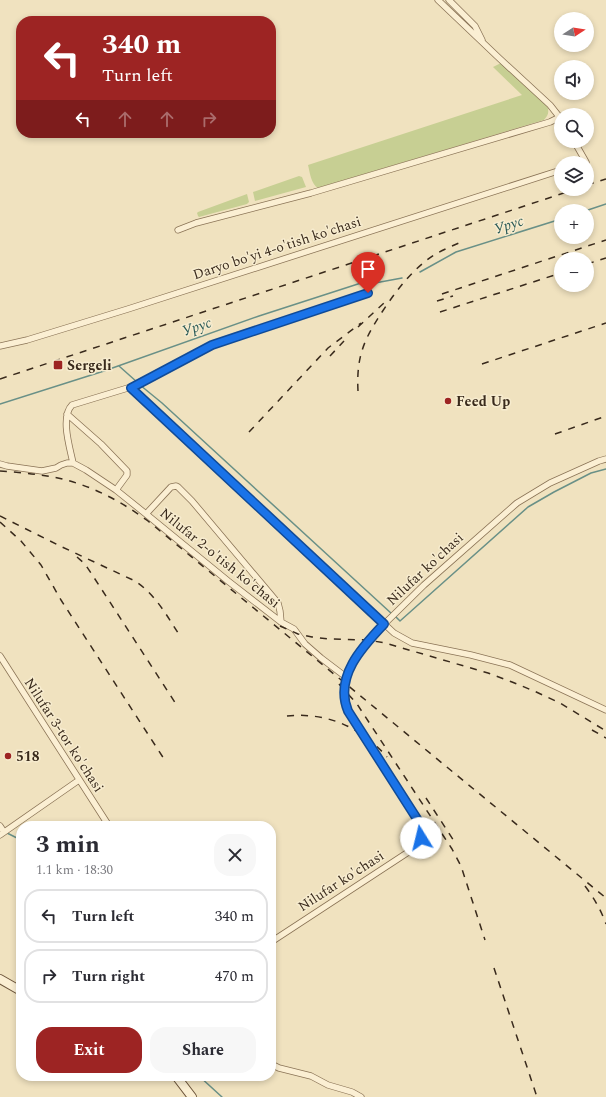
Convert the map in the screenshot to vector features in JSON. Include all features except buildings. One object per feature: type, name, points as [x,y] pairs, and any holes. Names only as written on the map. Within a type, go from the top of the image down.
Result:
[{"type":"street","points":[[438,0],[483,44],[550,104],[554,110]]},
{"type":"street","points":[[449,0],[475,26],[483,44]]},
{"type":"street","points":[[178,230],[196,223],[311,193],[554,120]]},
{"type":"street","name":"Daryo bo'yi 4-o'tish ko'chasi","points":[[0,346],[27,340],[128,309],[554,172]]},
{"type":"street","points":[[0,464],[42,471],[50,470],[67,463],[73,463],[68,440],[67,414],[68,409],[72,405],[131,388],[212,345],[368,293]]},
{"type":"street","points":[[131,388],[394,633],[412,643],[471,655],[510,665],[606,710]]},
{"type":"street","points":[[67,414],[101,444],[127,470],[127,475],[116,490]]},
{"type":"street","name":"Nilufar ko'chasi","points":[[276,939],[413,849],[419,843],[422,836],[422,828],[419,822],[348,711],[345,702],[344,689],[346,677],[361,649],[424,585],[517,503],[550,483],[606,459]]},
{"type":"street","name":"Nilufar 2-o'tish ko'chasi","points":[[73,463],[116,490],[228,581],[281,622],[294,629],[305,644],[346,677]]},
{"type":"street","points":[[146,514],[172,487],[178,487],[197,507],[278,603],[281,622]]},
{"type":"street","name":"Nilufar 3-tor ko'chasi","points":[[0,656],[106,821]]},
{"type":"street","points":[[19,821],[79,780]]},
{"type":"street","points":[[0,826],[2,833],[16,823]]},
{"type":"street","points":[[0,980],[16,988]]},
{"type":"street","points":[[276,1066],[311,1076],[328,1085],[352,1092],[361,1097]]},
{"type":"street","points":[[180,1081],[192,1097]]},
{"type":"green space","points":[[501,63],[547,105],[548,113],[544,120],[318,188],[314,184],[308,165],[522,95],[493,67]]},
{"type":"green space","points":[[299,176],[302,177],[306,187],[255,201],[253,192]]},
{"type":"green space","points":[[247,194],[249,202],[247,204],[199,217],[198,216],[198,212]]},
{"type":"waterway","name":"Урус","points":[[594,208],[606,204]]},
{"type":"waterway","name":"Урус","points":[[420,272],[456,252],[554,221]]},
{"type":"waterway","name":"Урус","points":[[0,404],[104,371],[259,316],[361,283],[375,283],[402,278]]},
{"type":"waterway","points":[[119,366],[137,382]]},
{"type":"waterway","points":[[140,385],[162,403],[392,614]]},
{"type":"waterway","points":[[395,616],[400,621],[528,507],[591,473],[606,469]]},
{"type":"waterway","points":[[7,833],[16,838]]},
{"type":"waterway","points":[[204,1081],[222,1097]]},
{"type":"railway","points":[[594,183],[606,179]]},
{"type":"railway","points":[[0,379],[555,196]]},
{"type":"railway","points":[[442,294],[606,240]]},
{"type":"railway","points":[[358,391],[361,355],[368,336],[386,306],[415,270],[435,255],[461,242]]},
{"type":"railway","points":[[594,262],[606,258]]},
{"type":"railway","points":[[440,312],[554,275]]},
{"type":"railway","points":[[437,301],[453,296]]},
{"type":"railway","points":[[358,327],[384,303]]},
{"type":"railway","points":[[249,432],[328,348],[361,323]]},
{"type":"railway","points":[[482,364],[606,323]]},
{"type":"railway","points":[[330,356],[344,341]]},
{"type":"railway","points":[[555,434],[606,416]]},
{"type":"railway","points":[[0,471],[55,477],[70,481],[110,497],[136,512],[606,898]]},
{"type":"railway","points":[[0,516],[135,581],[155,599],[180,636]]},
{"type":"railway","points":[[0,522],[21,541],[41,565],[61,600],[166,762]]},
{"type":"railway","points":[[77,557],[85,564],[176,704]]},
{"type":"railway","points":[[280,626],[298,634],[312,637],[368,640],[385,643],[488,673],[560,703],[606,731]]},
{"type":"railway","points":[[339,684],[357,704],[452,849],[461,866],[485,940]]},
{"type":"railway","points":[[287,716],[316,716],[342,724],[366,737],[387,757]]},
{"type":"railway","points":[[592,730],[606,738]]},
{"type":"railway","points":[[426,798],[454,841]]},
{"type":"railway","points":[[585,886],[597,904],[606,924]]},
{"type":"railway","points":[[494,968],[537,1097]]},
{"type":"place","name":"Sergeli","points":[[58,365]]},
{"type":"place","name":"Feed Up","points":[[448,401]]},
{"type":"place","name":"518","points":[[8,756]]},
{"type":"route","points":[[368,293],[212,345],[131,388],[384,624],[361,649],[346,677],[344,689],[345,702],[348,711],[419,822],[422,831],[421,838]]}]
